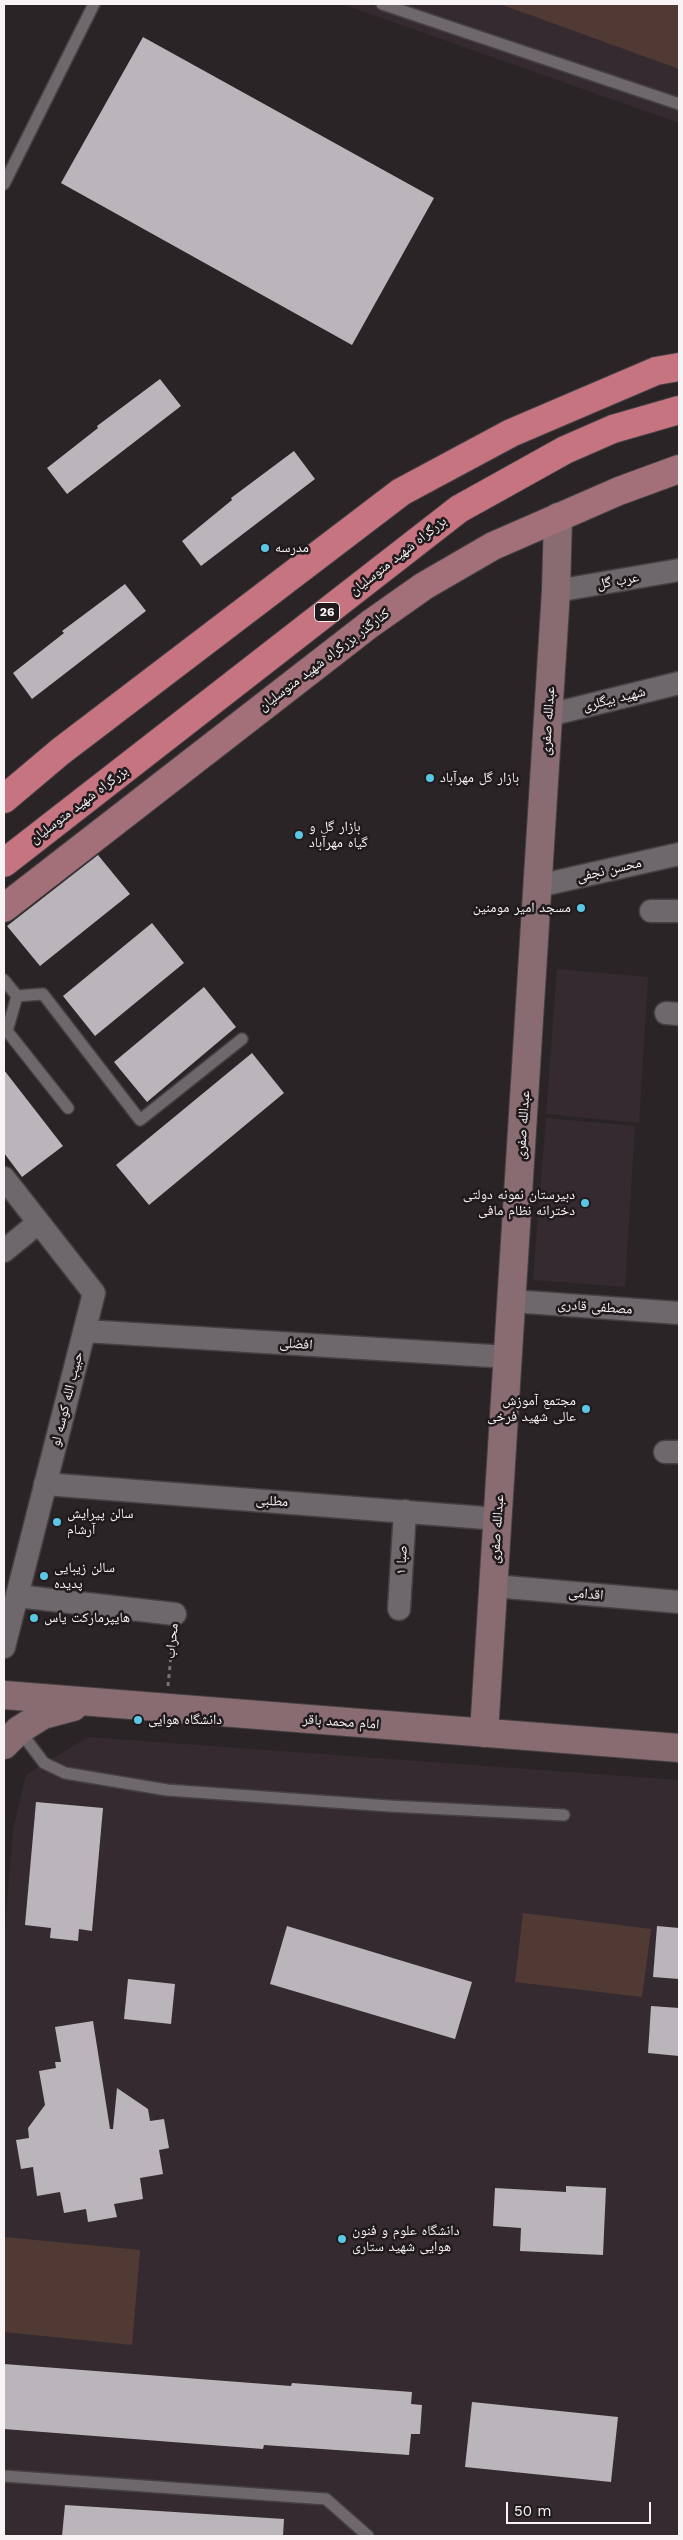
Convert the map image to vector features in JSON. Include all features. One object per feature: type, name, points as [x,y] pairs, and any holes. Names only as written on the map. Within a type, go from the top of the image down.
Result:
[{"type":"highway","points":[[4,799],[32,774],[402,492],[511,433],[656,371],[679,367]]},
{"type":"highway","name":"بزرگراه شهید متوسلیان","points":[[4,863],[459,509],[552,456],[613,429],[679,410]]},
{"type":"main road","name":"کنارگذر بزرگراه شهید متوسلیان","points":[[4,908],[393,607],[424,586],[492,546],[619,491],[679,469]]},
{"type":"main road","points":[[4,789],[32,774]]},
{"type":"street","name":"عبدالله صفری","points":[[484,1733],[556,592],[558,517]]},
{"type":"street","name":"عرب گل","points":[[556,592],[679,570]]},
{"type":"street","name":"شهید بیگلری","points":[[548,715],[679,683]]},
{"type":"street","name":"محسن نجفی","points":[[538,886],[679,854]]},
{"type":"street","points":[[651,912],[679,911]]},
{"type":"street","name":"حبیب الله کوسه لو","points":[[4,1178],[94,1294],[4,1648]]},
{"type":"street","points":[[4,1251],[38,1223]]},
{"type":"street","name":"مصطفی قادری","points":[[512,1301],[679,1313]]},
{"type":"street","name":"افضلی","points":[[85,1331],[508,1357]]},
{"type":"street","name":"مطلبی","points":[[45,1484],[498,1519]]},
{"type":"street","name":"صبا ۱","points":[[399,1609],[405,1511]]},
{"type":"street","name":"اقدامی","points":[[494,1586],[679,1602]]},
{"type":"street","name":"محراب","points":[[16,1596],[175,1614]]},
{"type":"street","name":"امام محمد باقر","points":[[4,1695],[679,1748]]},
{"type":"street","points":[[11,1737],[43,1715],[92,1702]]},
{"type":"lane","points":[[4,184],[94,4]]},
{"type":"lane","points":[[382,4],[679,104]]},
{"type":"lane","points":[[4,980],[17,996]]},
{"type":"lane","points":[[17,996],[43,994],[140,1120],[242,1039]]},
{"type":"lane","points":[[17,996],[7,1031],[68,1108]]},
{"type":"lane","points":[[11,1737],[44,1763],[65,1773],[167,1790],[389,1806],[564,1815]]},
{"type":"lane","points":[[4,2476],[326,2499],[368,2536]]},
{"type":"path","name":"محراب","points":[[166,1708],[175,1614]]},
{"type":"shaded area","points":[[342,4],[679,4],[679,123]]},
{"type":"shaded area","points":[[500,4],[679,4],[679,69]]},
{"type":"shaded area","points":[[557,969],[648,977],[639,1123],[546,1114]]},
{"type":"shaded area","name":"دبیرستان نمونه دولتی دخترانه نظام مافی","points":[[546,1118],[635,1126],[625,1287],[533,1280]]},
{"type":"shaded area","name":"دانشگاه علوم و فنون هوایی شهید ستاری","points":[[88,1737],[679,1780],[679,2536],[4,2536],[4,1941],[13,1829],[26,1775]]},
{"type":"shaded area","points":[[523,1913],[651,1929],[642,1997],[515,1982]]},
{"type":"shaded area","points":[[4,2237],[140,2250],[132,2345],[4,2332]]},
{"type":"building","points":[[143,37],[434,198],[352,345],[61,183]]},
{"type":"building","points":[[160,379],[181,406],[67,494],[47,468],[98,428],[97,426]]},
{"type":"building","points":[[294,451],[315,479],[201,566],[182,541],[232,500],[231,498]]},
{"type":"building","points":[[125,584],[146,611],[32,699],[13,673],[64,633],[62,631]]},
{"type":"building","points":[[98,855],[130,894],[40,966],[7,926]]},
{"type":"building","points":[[152,923],[184,963],[95,1036],[63,996]]},
{"type":"building","points":[[204,987],[236,1027],[147,1102],[114,1062]]},
{"type":"building","points":[[252,1053],[284,1093],[149,1205],[116,1165]]},
{"type":"building","points":[[4,1070],[63,1146],[22,1177],[4,1153]]},
{"type":"building","points":[[36,1802],[103,1808],[92,1931],[79,1929],[78,1941],[50,1938],[51,1928],[25,1925]]},
{"type":"building","points":[[287,1926],[472,1982],[455,2039],[270,1984]]},
{"type":"building","points":[[657,1926],[679,1928],[679,1979],[653,1977]]},
{"type":"building","points":[[128,1979],[175,1984],[171,2024],[124,2019]]},
{"type":"building","points":[[651,2006],[679,2008],[679,2056],[648,2053]]},
{"type":"building","points":[[93,2021],[110,2129],[113,2129],[117,2088],[148,2109],[150,2121],[164,2119],[169,2148],[159,2150],[163,2174],[140,2178],[143,2199],[114,2204],[117,2217],[88,2222],[86,2209],[64,2213],[60,2192],[37,2196],[33,2167],[21,2169],[16,2140],[29,2138],[28,2128],[45,2105],[39,2071],[56,2068],[55,2062],[61,2062],[55,2027]]},
{"type":"building","points":[[566,2186],[606,2188],[603,2255],[520,2251],[521,2228],[493,2226],[495,2188],[566,2192]]},
{"type":"building","points":[[4,2364],[291,2386],[292,2383],[412,2392],[411,2404],[422,2405],[420,2434],[411,2434],[409,2455],[264,2445],[263,2449],[4,2429]]},
{"type":"building","points":[[472,2402],[618,2417],[611,2482],[465,2467]]},
{"type":"building","points":[[65,2505],[284,2519],[283,2536],[62,2536]]},
{"type":"place","name":"مدرسه","points":[[265,548]]},
{"type":"place","name":"بازار گل مهرآباد","points":[[430,778]]},
{"type":"place","name":"بازار گل و گیاه مهرآباد","points":[[299,835]]},
{"type":"place","name":"مسجد امیر مومنین","points":[[581,908]]},
{"type":"place","name":"دبیرستان نمونه دولتی دخترانه نظام مافی","points":[[585,1203]]},
{"type":"place","name":"مجتمع آموزش عالی شهید فرخی","points":[[586,1409]]},
{"type":"place","name":"سالن پیرایش آرشام","points":[[57,1522]]},
{"type":"place","name":"سالن زیبایی پدیده","points":[[44,1576]]},
{"type":"place","name":"هایپرمارکت یاس","points":[[34,1618]]},
{"type":"place","name":"دانشگاه هوایی","points":[[138,1720]]},
{"type":"place","name":"دانشگاه علوم و فنون هوایی شهید ستاری","points":[[342,2239]]}]
